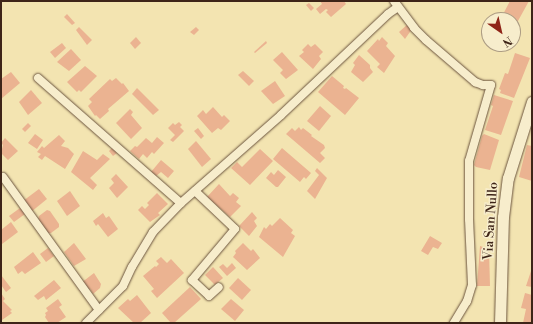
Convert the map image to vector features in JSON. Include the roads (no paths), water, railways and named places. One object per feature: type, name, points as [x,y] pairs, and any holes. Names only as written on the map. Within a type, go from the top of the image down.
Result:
[{"type":"street","points":[[86,323],[123,286],[132,267],[153,232],[181,203],[287,110],[388,14],[396,4],[414,28],[426,40],[475,82],[483,85],[491,85],[469,161],[469,219],[472,285],[467,301],[454,323]]},
{"type":"street","points":[[38,78],[181,203]]},
{"type":"street","name":"Via San Nullo","points":[[500,323],[503,217],[508,178],[532,102]]},
{"type":"street","points":[[3,177],[99,310]]},
{"type":"street","points":[[195,191],[235,229],[192,280],[209,296],[219,287]]}]
